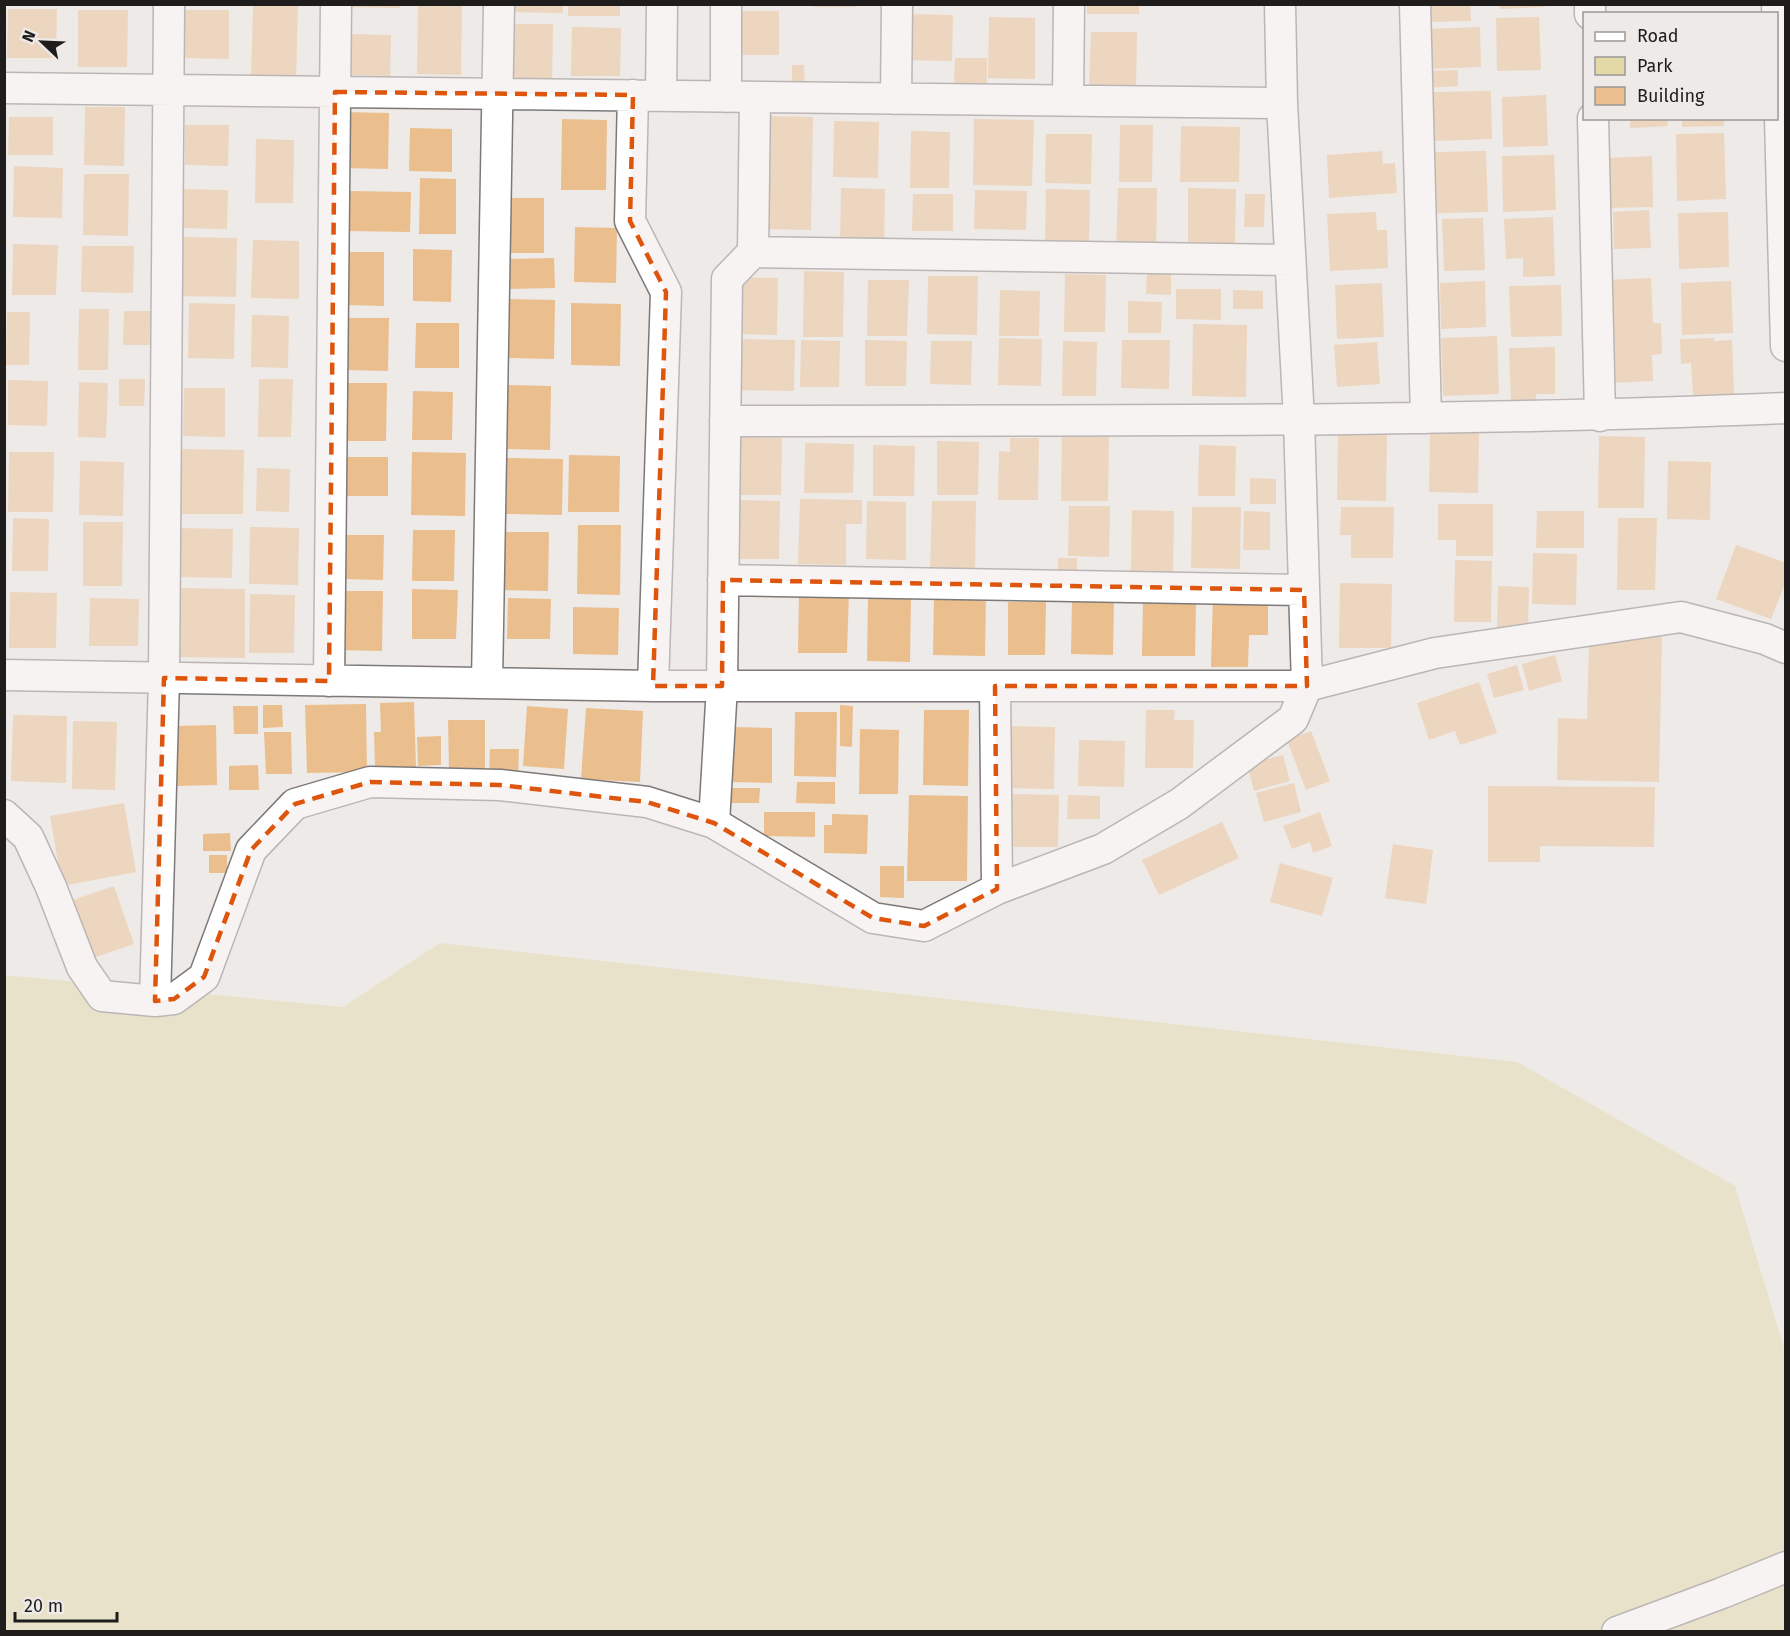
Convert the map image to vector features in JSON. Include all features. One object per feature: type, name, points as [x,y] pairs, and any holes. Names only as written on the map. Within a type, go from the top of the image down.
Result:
[{"type":"street","points":[[155,1001],[164,678],[169,4]]},
{"type":"street","points":[[328,681],[336,4]]},
{"type":"street","points":[[487,683],[499,4]]},
{"type":"street","points":[[653,686],[666,292],[630,221],[662,4]]},
{"type":"street","points":[[726,4],[726,97]]},
{"type":"street","points":[[896,99],[897,4]]},
{"type":"street","points":[[1068,100],[1069,4]]},
{"type":"street","points":[[4,815],[28,837],[51,887],[82,967],[102,996],[155,1001],[174,999],[204,977],[251,850],[295,804],[370,782],[500,784],[647,802],[714,823],[873,918],[924,926],[997,889],[1103,849],[1179,804],[1293,719],[1307,686],[1299,420],[1282,103],[1280,4]]},
{"type":"street","points":[[1415,4],[1426,418]]},
{"type":"street","points":[[1778,47],[1785,346]]},
{"type":"street","points":[[4,88],[1282,103]]},
{"type":"street","points":[[714,823],[722,686],[727,279],[753,252],[755,97]]},
{"type":"street","points":[[1593,120],[1600,416]]},
{"type":"street","points":[[753,252],[1290,260]]},
{"type":"street","points":[[725,421],[1299,420],[1600,416],[1785,408]]},
{"type":"street","points":[[723,580],[1304,590]]},
{"type":"street","points":[[4,675],[653,686],[1307,686],[1435,652],[1681,617],[1765,639],[1785,648]]},
{"type":"street","points":[[995,686],[997,889]]},
{"type":"street","points":[[1617,1632],[1785,1567]]},
{"type":"highlighted area","points":[[335,92],[633,95],[630,221],[666,292],[653,686],[722,686],[723,580],[1304,590],[1307,686],[995,686],[997,889],[924,926],[873,918],[714,823],[647,802],[500,785],[370,782],[295,804],[251,850],[204,977],[174,999],[155,1001],[164,678],[329,681]]},
{"type":"green space","points":[[440,943],[1517,1062],[1735,1186],[1785,1351],[1785,1631],[5,1631],[4,975],[343,1007]]},
{"type":"building","points":[[253,4],[298,4],[296,82],[251,81]]},
{"type":"building","points":[[349,4],[400,4],[400,8],[349,7]]},
{"type":"building","points":[[508,4],[563,4],[563,13],[508,12]]},
{"type":"building","points":[[568,4],[620,4],[620,16],[568,16]]},
{"type":"building","points":[[812,4],[856,4],[856,7],[812,7]]},
{"type":"building","points":[[1087,4],[1139,4],[1139,14],[1087,14]]},
{"type":"building","points":[[1430,4],[1470,4],[1471,21],[1430,22]]},
{"type":"building","points":[[1499,4],[1545,4],[1545,7],[1500,9]]},
{"type":"building","points":[[418,5],[462,5],[461,75],[417,74]]},
{"type":"building","points":[[8,9],[57,9],[56,58],[7,58]]},
{"type":"building","points":[[78,10],[128,10],[127,67],[78,67]]},
{"type":"building","points":[[183,10],[229,10],[229,59],[182,58]]},
{"type":"building","points":[[733,11],[779,11],[779,55],[733,55]]},
{"type":"building","points":[[906,14],[953,15],[952,61],[905,60]]},
{"type":"building","points":[[989,17],[1035,18],[1035,79],[988,78]]},
{"type":"building","points":[[1539,17],[1541,70],[1497,71],[1496,18]]},
{"type":"building","points":[[503,24],[553,24],[552,87],[502,86]]},
{"type":"building","points":[[572,27],[621,28],[620,76],[571,76]]},
{"type":"building","points":[[1480,27],[1481,67],[1426,69],[1425,29]]},
{"type":"building","points":[[1091,32],[1137,32],[1136,88],[1089,88]]},
{"type":"building","points":[[346,34],[391,35],[390,76],[345,75]]},
{"type":"building","points":[[955,58],[987,58],[987,84],[954,83]]},
{"type":"building","points":[[792,65],[804,65],[805,89],[792,89]]},
{"type":"building","points":[[1458,70],[1458,86],[1425,88],[1424,71]]},
{"type":"building","points":[[1491,91],[1492,139],[1434,141],[1433,92]]},
{"type":"building","points":[[1546,95],[1548,146],[1503,147],[1502,97]]},
{"type":"building","points":[[85,107],[125,107],[124,166],[84,165]]},
{"type":"building","points":[[344,112],[389,113],[388,169],[343,168]]},
{"type":"building","points":[[766,116],[813,117],[811,230],[765,229]]},
{"type":"building","points":[[9,117],[53,117],[53,155],[8,155]]},
{"type":"building","points":[[562,119],[607,120],[606,190],[561,190]]},
{"type":"building","points":[[974,119],[1034,120],[1032,186],[973,185]]},
{"type":"building","points":[[1630,120],[1667,120],[1668,126],[1630,128]]},
{"type":"building","points":[[1682,120],[1724,120],[1724,126],[1682,127]]},
{"type":"building","points":[[834,121],[879,122],[878,178],[833,177]]},
{"type":"building","points":[[185,125],[229,125],[228,166],[185,165]]},
{"type":"building","points":[[1120,125],[1153,125],[1152,182],[1119,182]]},
{"type":"building","points":[[1181,126],[1240,127],[1239,182],[1180,182]]},
{"type":"building","points":[[410,128],[452,129],[452,172],[409,171]]},
{"type":"building","points":[[911,131],[950,132],[949,188],[910,188]]},
{"type":"building","points":[[1724,133],[1726,199],[1677,201],[1676,134]]},
{"type":"building","points":[[1046,134],[1092,134],[1091,184],[1045,183]]},
{"type":"building","points":[[256,139],[294,140],[293,203],[255,203]]},
{"type":"building","points":[[1382,151],[1383,164],[1395,163],[1397,193],[1329,198],[1327,155]]},
{"type":"building","points":[[1486,151],[1488,212],[1437,213],[1435,152]]},
{"type":"building","points":[[1554,155],[1556,210],[1503,212],[1502,156]]},
{"type":"building","points":[[1652,156],[1653,207],[1607,208],[1606,158]]},
{"type":"building","points":[[14,166],[63,168],[62,218],[13,217]]},
{"type":"building","points":[[84,174],[129,174],[128,236],[83,235]]},
{"type":"building","points":[[420,178],[456,179],[456,234],[419,234]]},
{"type":"building","points":[[841,188],[885,189],[884,246],[840,246]]},
{"type":"building","points":[[1118,188],[1157,188],[1156,253],[1116,252]]},
{"type":"building","points":[[1188,188],[1236,189],[1235,247],[1188,247]]},
{"type":"building","points":[[179,189],[228,190],[227,229],[179,228]]},
{"type":"building","points":[[1046,189],[1090,190],[1089,246],[1045,245]]},
{"type":"building","points":[[975,190],[1027,191],[1026,230],[974,229]]},
{"type":"building","points":[[348,191],[411,192],[410,232],[347,231]]},
{"type":"building","points":[[913,194],[953,194],[953,231],[912,231]]},
{"type":"building","points":[[1245,194],[1265,194],[1264,227],[1244,227]]},
{"type":"building","points":[[502,198],[544,198],[544,253],[500,253]]},
{"type":"building","points":[[1649,210],[1651,248],[1614,249],[1613,212]]},
{"type":"building","points":[[1376,212],[1377,230],[1387,230],[1388,268],[1330,271],[1327,214]]},
{"type":"building","points":[[1728,212],[1729,267],[1679,269],[1678,213]]},
{"type":"building","points":[[1553,217],[1555,276],[1523,277],[1523,258],[1506,259],[1504,219]]},
{"type":"building","points":[[1483,218],[1485,270],[1444,271],[1442,219]]},
{"type":"building","points":[[575,227],[617,228],[616,283],[574,282]]},
{"type":"building","points":[[181,237],[237,238],[236,297],[179,296]]},
{"type":"building","points":[[253,240],[299,241],[299,299],[251,298]]},
{"type":"building","points":[[13,244],[58,245],[56,295],[12,295]]},
{"type":"building","points":[[82,246],[134,246],[133,293],[81,292]]},
{"type":"building","points":[[413,249],[452,250],[451,302],[413,301]]},
{"type":"building","points":[[344,252],[384,252],[384,306],[343,305]]},
{"type":"building","points":[[554,258],[555,288],[508,289],[508,259]]},
{"type":"building","points":[[804,271],[844,272],[843,337],[803,337]]},
{"type":"building","points":[[1147,273],[1171,273],[1171,295],[1146,294]]},
{"type":"building","points":[[1065,274],[1106,275],[1105,332],[1064,332]]},
{"type":"building","points":[[928,276],[978,276],[977,335],[927,334]]},
{"type":"building","points":[[737,277],[778,278],[777,335],[736,334]]},
{"type":"building","points":[[1651,278],[1653,323],[1661,323],[1662,354],[1652,355],[1653,381],[1611,383],[1606,280]]},
{"type":"building","points":[[868,280],[909,280],[907,336],[867,336]]},
{"type":"building","points":[[1485,281],[1486,327],[1441,329],[1440,283]]},
{"type":"building","points":[[1731,281],[1733,333],[1682,335],[1681,283]]},
{"type":"building","points":[[1382,283],[1384,337],[1337,339],[1335,285]]},
{"type":"building","points":[[1561,285],[1562,336],[1511,337],[1509,286]]},
{"type":"building","points":[[1176,289],[1221,289],[1221,320],[1176,319]]},
{"type":"building","points":[[1000,290],[1040,291],[1039,336],[999,336]]},
{"type":"building","points":[[1233,290],[1263,291],[1263,309],[1233,309]]},
{"type":"building","points":[[510,299],[555,300],[554,359],[509,358]]},
{"type":"building","points":[[1128,301],[1162,302],[1161,333],[1128,333]]},
{"type":"building","points":[[189,303],[235,304],[234,359],[188,358]]},
{"type":"building","points":[[571,303],[621,304],[620,366],[571,365]]},
{"type":"building","points":[[79,309],[109,309],[108,370],[78,370]]},
{"type":"building","points":[[124,311],[152,311],[152,345],[123,345]]},
{"type":"building","points":[[7,312],[30,312],[29,365],[6,365]]},
{"type":"building","points":[[252,315],[289,316],[288,368],[251,367]]},
{"type":"building","points":[[347,318],[389,318],[388,371],[347,370]]},
{"type":"building","points":[[416,323],[459,323],[459,368],[415,368]]},
{"type":"building","points":[[1193,324],[1247,325],[1246,397],[1192,396]]},
{"type":"building","points":[[1497,336],[1499,394],[1443,396],[1441,338]]},
{"type":"building","points":[[999,338],[1042,339],[1041,386],[998,385]]},
{"type":"building","points":[[1714,338],[1714,341],[1732,340],[1734,394],[1693,395],[1691,363],[1681,364],[1680,339]]},
{"type":"building","points":[[735,339],[795,340],[794,391],[734,390]]},
{"type":"building","points":[[801,340],[840,341],[839,387],[800,387]]},
{"type":"building","points":[[865,340],[907,341],[906,386],[865,386]]},
{"type":"building","points":[[1122,340],[1170,340],[1169,389],[1121,388]]},
{"type":"building","points":[[931,341],[972,341],[971,385],[930,384]]},
{"type":"building","points":[[1063,341],[1097,342],[1096,396],[1062,396]]},
{"type":"building","points":[[1377,342],[1380,384],[1337,387],[1334,345]]},
{"type":"building","points":[[1555,347],[1555,394],[1536,394],[1536,401],[1511,401],[1509,348]]},
{"type":"building","points":[[119,379],[145,379],[144,406],[119,406]]},
{"type":"building","points":[[259,379],[293,379],[291,437],[258,437]]},
{"type":"building","points":[[8,380],[48,381],[47,426],[8,425]]},
{"type":"building","points":[[79,382],[108,383],[106,438],[78,437]]},
{"type":"building","points":[[347,383],[387,383],[386,441],[346,441]]},
{"type":"building","points":[[506,385],[551,386],[550,450],[505,449]]},
{"type":"building","points":[[184,388],[225,388],[225,437],[183,436]]},
{"type":"building","points":[[413,391],[453,392],[452,440],[412,440]]},
{"type":"building","points":[[1062,431],[1109,431],[1108,501],[1061,501]]},
{"type":"building","points":[[1430,432],[1479,433],[1478,493],[1429,492]]},
{"type":"building","points":[[1338,433],[1387,434],[1386,501],[1337,500]]},
{"type":"building","points":[[1599,436],[1645,437],[1644,508],[1598,508]]},
{"type":"building","points":[[739,437],[782,438],[781,495],[739,495]]},
{"type":"building","points":[[1010,438],[1039,438],[1038,500],[998,500],[999,451],[1010,452]]},
{"type":"building","points":[[937,441],[979,442],[978,495],[937,495]]},
{"type":"building","points":[[805,443],[854,444],[853,493],[804,493]]},
{"type":"building","points":[[873,445],[915,446],[914,496],[873,496]]},
{"type":"building","points":[[1199,445],[1236,446],[1235,496],[1198,496]]},
{"type":"building","points":[[182,449],[244,450],[243,514],[181,514]]},
{"type":"building","points":[[9,452],[54,452],[53,512],[8,512]]},
{"type":"building","points":[[412,452],[466,453],[465,516],[411,515]]},
{"type":"building","points":[[569,455],[620,456],[619,512],[568,512]]},
{"type":"building","points":[[344,457],[388,457],[388,496],[343,496]]},
{"type":"building","points":[[507,458],[563,459],[562,515],[506,514]]},
{"type":"building","points":[[80,461],[124,462],[123,516],[79,515]]},
{"type":"building","points":[[1668,461],[1711,462],[1710,520],[1667,519]]},
{"type":"building","points":[[257,468],[290,469],[289,512],[256,511]]},
{"type":"building","points":[[1250,478],[1276,479],[1276,504],[1250,504]]},
{"type":"building","points":[[800,499],[862,500],[862,524],[846,524],[846,565],[798,564]]},
{"type":"building","points":[[737,500],[780,501],[779,559],[736,559]]},
{"type":"building","points":[[867,501],[906,502],[906,560],[866,559]]},
{"type":"building","points":[[932,501],[976,501],[975,571],[930,571]]},
{"type":"building","points":[[1438,504],[1493,504],[1493,556],[1456,556],[1456,540],[1438,540]]},
{"type":"building","points":[[1069,506],[1110,506],[1109,557],[1068,556]]},
{"type":"building","points":[[1192,507],[1241,507],[1240,569],[1191,568]]},
{"type":"building","points":[[1341,507],[1394,507],[1393,558],[1351,558],[1351,535],[1340,535]]},
{"type":"building","points":[[1132,510],[1174,511],[1173,572],[1131,571]]},
{"type":"building","points":[[1244,511],[1270,512],[1270,550],[1243,550]]},
{"type":"building","points":[[1537,511],[1584,511],[1584,548],[1536,548]]},
{"type":"building","points":[[13,518],[49,519],[48,571],[12,571]]},
{"type":"building","points":[[1618,518],[1657,518],[1655,590],[1617,590]]},
{"type":"building","points":[[83,522],[123,522],[122,586],[83,586]]},
{"type":"building","points":[[578,525],[621,525],[620,595],[577,594]]},
{"type":"building","points":[[250,527],[299,528],[298,585],[249,584]]},
{"type":"building","points":[[177,528],[233,529],[232,578],[176,577]]},
{"type":"building","points":[[413,530],[455,530],[454,581],[412,581]]},
{"type":"building","points":[[501,532],[549,532],[548,591],[500,590]]},
{"type":"building","points":[[342,535],[384,535],[383,580],[341,579]]},
{"type":"building","points":[[1736,545],[1786,563],[1786,581],[1771,619],[1716,599]]},
{"type":"building","points":[[1533,553],[1577,554],[1576,605],[1532,604]]},
{"type":"building","points":[[1058,558],[1077,558],[1077,576],[1058,575]]},
{"type":"building","points":[[1455,560],[1492,561],[1491,622],[1454,622]]},
{"type":"building","points":[[1340,583],[1392,584],[1391,648],[1339,648]]},
{"type":"building","points":[[1498,586],[1529,587],[1528,628],[1497,627]]},
{"type":"building","points":[[174,588],[245,589],[245,658],[173,657]]},
{"type":"building","points":[[412,589],[458,590],[456,639],[412,639]]},
{"type":"building","points":[[340,591],[383,591],[382,651],[338,650]]},
{"type":"building","points":[[10,592],[57,593],[56,648],[9,648]]},
{"type":"building","points":[[799,592],[849,593],[847,653],[798,653]]},
{"type":"building","points":[[934,593],[986,593],[985,656],[933,655]]},
{"type":"building","points":[[250,594],[295,595],[294,653],[249,653]]},
{"type":"building","points":[[1213,595],[1268,596],[1268,635],[1249,635],[1248,667],[1211,667]]},
{"type":"building","points":[[868,597],[911,598],[910,662],[867,661]]},
{"type":"building","points":[[90,598],[139,599],[138,646],[89,646]]},
{"type":"building","points":[[508,598],[551,599],[550,639],[507,639]]},
{"type":"building","points":[[1072,599],[1114,599],[1113,655],[1071,654]]},
{"type":"building","points":[[1143,600],[1196,601],[1195,656],[1142,656]]},
{"type":"building","points":[[1008,602],[1046,602],[1045,655],[1008,655]]},
{"type":"building","points":[[573,607],[619,608],[618,655],[573,654]]},
{"type":"building","points":[[1621,631],[1662,632],[1659,782],[1557,780],[1558,718],[1587,719],[1589,641],[1621,642]]},
{"type":"building","points":[[1555,655],[1562,681],[1529,691],[1522,664]]},
{"type":"building","points":[[1517,665],[1524,690],[1494,698],[1487,674]]},
{"type":"building","points":[[1479,682],[1497,733],[1460,745],[1455,731],[1429,740],[1417,703]]},
{"type":"building","points":[[414,702],[416,767],[375,767],[374,732],[381,732],[380,703]]},
{"type":"building","points":[[366,704],[367,772],[307,773],[305,705]]},
{"type":"building","points":[[263,705],[282,705],[283,727],[263,728]]},
{"type":"building","points":[[840,705],[853,706],[852,747],[840,746]]},
{"type":"building","points":[[233,706],[258,706],[258,734],[234,734]]},
{"type":"building","points":[[527,706],[568,709],[564,769],[523,766]]},
{"type":"building","points":[[586,708],[643,711],[640,782],[581,779]]},
{"type":"building","points":[[924,710],[969,710],[968,786],[923,785]]},
{"type":"building","points":[[1146,710],[1175,710],[1174,720],[1194,720],[1193,768],[1145,768]]},
{"type":"building","points":[[795,712],[837,712],[836,777],[794,776]]},
{"type":"building","points":[[13,715],[67,716],[66,783],[11,781]]},
{"type":"building","points":[[448,720],[485,720],[485,770],[449,771]]},
{"type":"building","points":[[73,721],[117,722],[115,790],[72,789]]},
{"type":"building","points":[[216,725],[217,785],[177,786],[176,726]]},
{"type":"building","points":[[1008,726],[1055,727],[1054,789],[1008,788]]},
{"type":"building","points":[[731,727],[772,728],[772,783],[730,782]]},
{"type":"building","points":[[860,729],[899,730],[898,794],[859,794]]},
{"type":"building","points":[[1311,731],[1330,781],[1306,790],[1287,740]]},
{"type":"building","points":[[264,732],[291,732],[292,774],[266,774]]},
{"type":"building","points":[[441,736],[441,765],[418,766],[417,737]]},
{"type":"building","points":[[1079,740],[1125,741],[1124,787],[1078,786]]},
{"type":"building","points":[[490,749],[519,749],[518,776],[489,776]]},
{"type":"building","points":[[1283,755],[1290,781],[1254,791],[1247,764]]},
{"type":"building","points":[[258,765],[259,790],[229,790],[229,766]]},
{"type":"building","points":[[797,782],[835,782],[835,804],[796,803]]},
{"type":"building","points":[[1294,783],[1301,812],[1264,822],[1256,793]]},
{"type":"building","points":[[1488,786],[1655,787],[1654,847],[1540,846],[1540,862],[1488,862]]},
{"type":"building","points":[[729,788],[760,788],[759,803],[730,803]]},
{"type":"building","points":[[1012,794],[1059,795],[1058,847],[1011,847]]},
{"type":"building","points":[[909,795],[968,796],[967,881],[907,881]]},
{"type":"building","points":[[1068,795],[1100,796],[1100,819],[1067,819]]},
{"type":"building","points":[[124,803],[136,872],[62,886],[50,816]]},
{"type":"building","points":[[764,812],[815,812],[815,837],[764,836]]},
{"type":"building","points":[[1320,812],[1332,846],[1313,853],[1310,842],[1292,849],[1283,826]]},
{"type":"building","points":[[832,814],[868,815],[867,854],[824,853],[824,825],[832,825]]},
{"type":"building","points":[[1222,822],[1239,858],[1159,895],[1142,860]]},
{"type":"building","points":[[230,833],[231,851],[203,851],[203,834]]},
{"type":"building","points":[[1393,844],[1433,850],[1426,904],[1385,898]]},
{"type":"building","points":[[209,855],[227,855],[227,873],[209,873]]},
{"type":"building","points":[[1280,863],[1333,878],[1322,916],[1270,902]]},
{"type":"building","points":[[880,866],[904,866],[904,898],[880,897]]},
{"type":"building","points":[[114,886],[134,944],[87,960],[67,902]]}]
